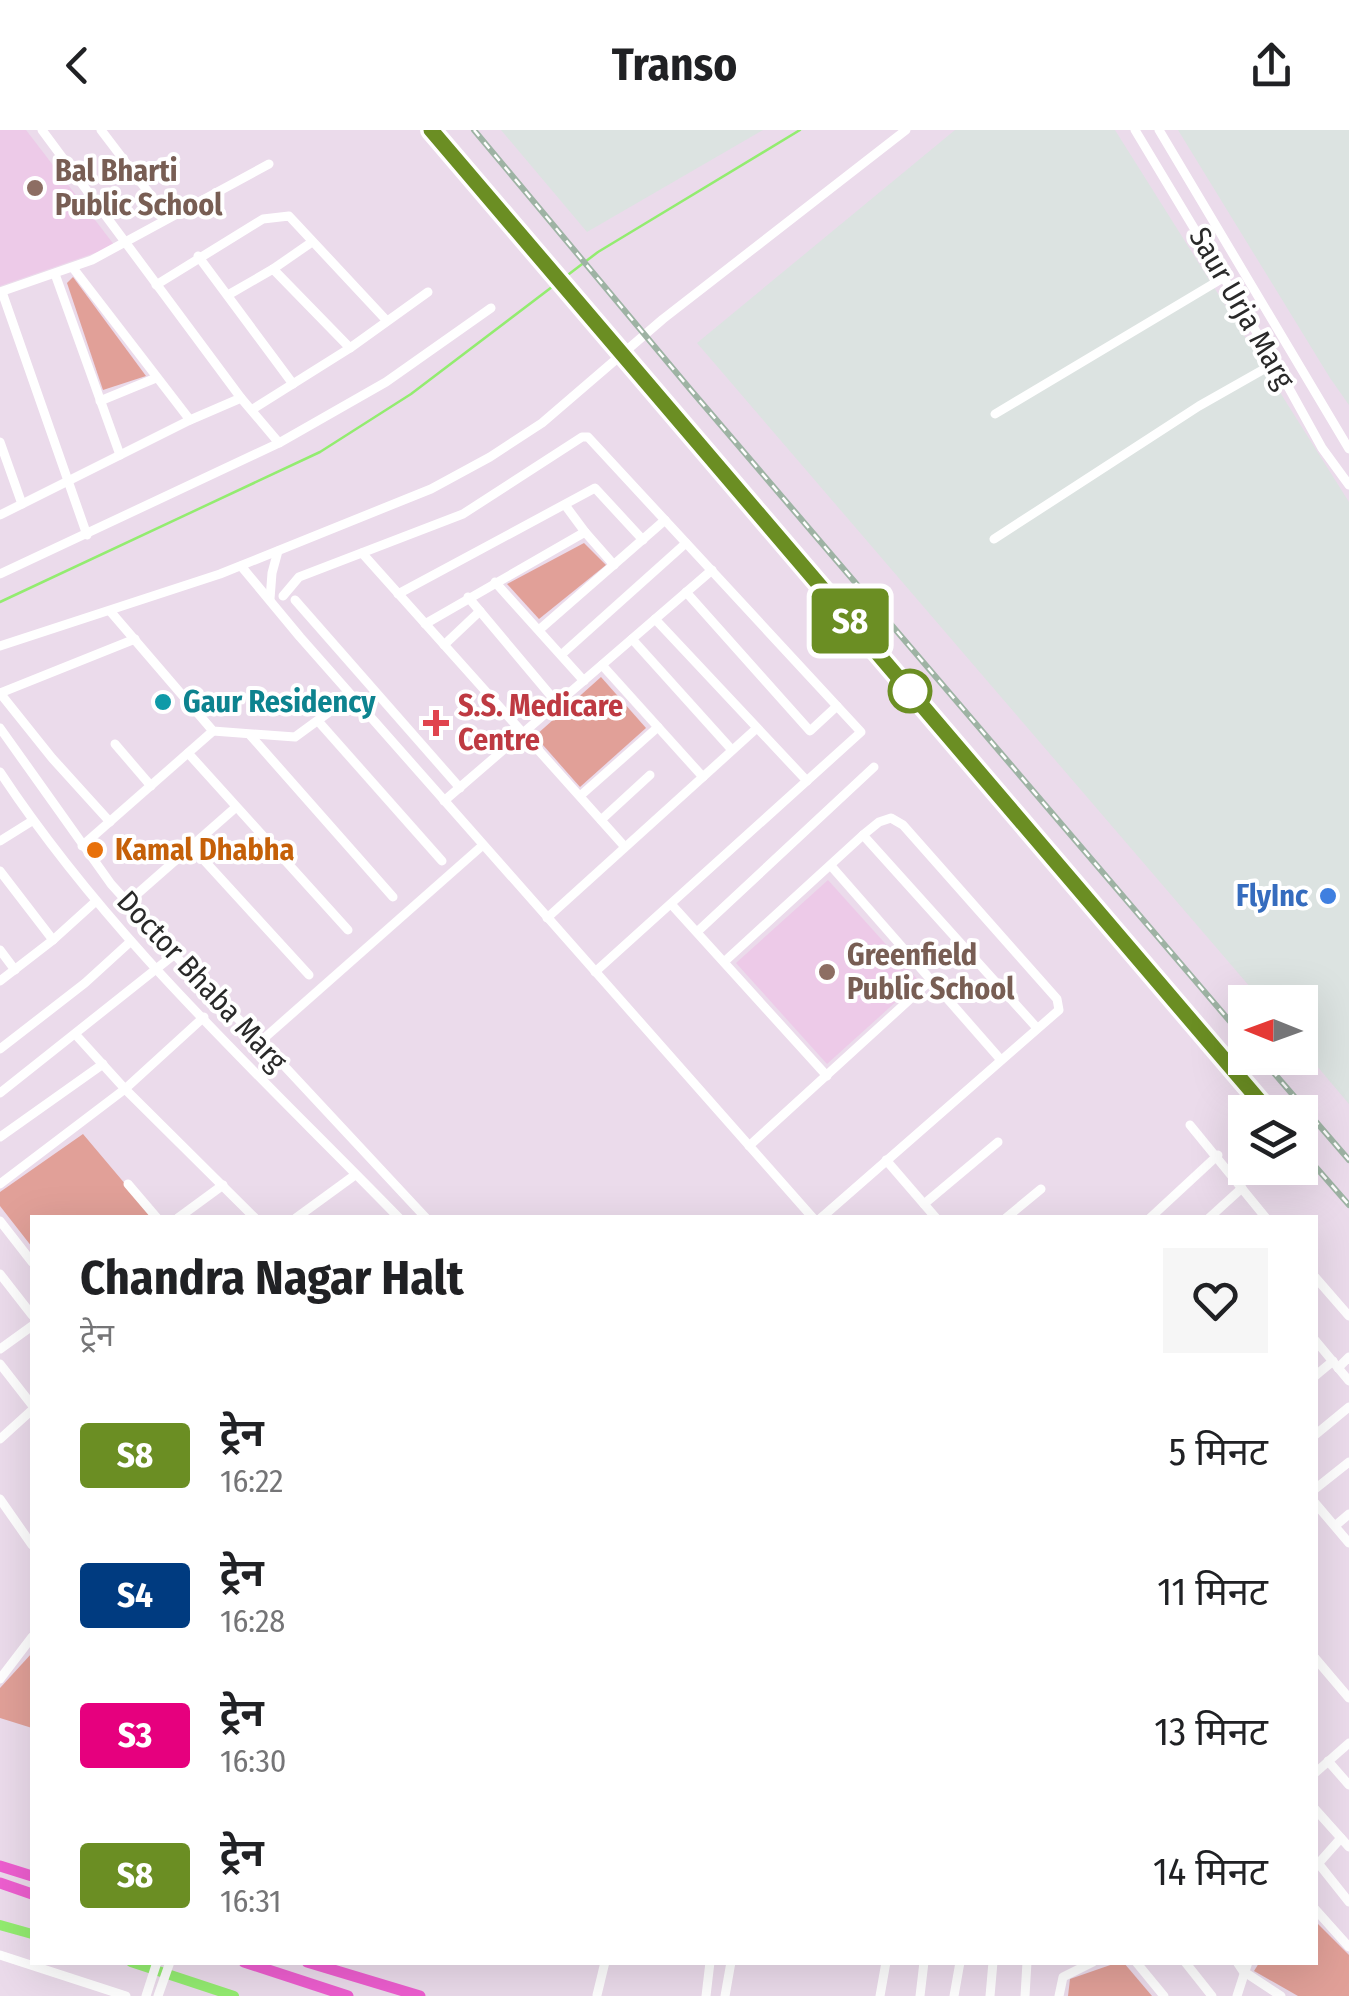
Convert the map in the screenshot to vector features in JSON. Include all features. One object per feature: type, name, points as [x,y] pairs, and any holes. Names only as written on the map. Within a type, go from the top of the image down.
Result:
[{"type":"main road","points":[[0,1866],[30,1875]]},
{"type":"main road","points":[[0,1883],[30,1893]]},
{"type":"main road","points":[[253,1965],[348,1996]]},
{"type":"main road","points":[[317,1965],[420,1996]]},
{"type":"street","points":[[42,130],[241,398],[279,442]]},
{"type":"street","points":[[101,130],[168,218]]},
{"type":"street","points":[[0,646],[241,566],[431,490],[490,458],[542,423],[663,319],[906,130]]},
{"type":"street","name":"Saur Urja Marg","points":[[1135,130],[1322,448],[1349,485]]},
{"type":"street","name":"Saur Urja Marg","points":[[1159,130],[1349,449]]},
{"type":"street","points":[[86,535],[1,292],[73,268],[269,164]]},
{"type":"street","points":[[156,285],[263,219],[283,214],[387,321]]},
{"type":"street","points":[[228,295],[312,242]]},
{"type":"street","points":[[198,256],[293,384]]},
{"type":"street","points":[[73,268],[190,420]]},
{"type":"street","points":[[273,269],[350,348]]},
{"type":"street","points":[[55,274],[120,456]]},
{"type":"street","points":[[995,414],[1222,278]]},
{"type":"street","points":[[253,409],[350,348],[428,292]]},
{"type":"street","points":[[0,574],[279,442],[386,382],[491,308]]},
{"type":"street","points":[[994,539],[1200,406],[1275,363]]},
{"type":"street","points":[[100,401],[156,378]]},
{"type":"street","points":[[0,515],[241,398]]},
{"type":"street","points":[[284,596],[300,577],[462,514],[585,436],[592,438],[861,732],[595,972]]},
{"type":"street","points":[[0,442],[22,504]]},
{"type":"street","points":[[398,594],[594,488],[642,540]]},
{"type":"street","points":[[565,504],[614,565]]},
{"type":"street","points":[[539,630],[665,520]]},
{"type":"street","points":[[426,624],[584,532]]},
{"type":"street","points":[[561,655],[686,543]]},
{"type":"street","points":[[270,602],[278,551]]},
{"type":"street","points":[[362,553],[626,847]]},
{"type":"street","points":[[241,566],[809,1215]]},
{"type":"street","points":[[444,801],[712,570]]},
{"type":"street","points":[[495,582],[584,681]]},
{"type":"street","points":[[686,592],[810,730],[837,706]]},
{"type":"street","points":[[468,598],[557,703]]},
{"type":"street","points":[[295,600],[460,788]]},
{"type":"street","points":[[110,611],[214,731],[291,738],[352,696]]},
{"type":"street","points":[[444,645],[480,611]]},
{"type":"street","points":[[655,620],[806,781]]},
{"type":"street","points":[[110,822],[0,693],[134,639]]},
{"type":"street","points":[[632,639],[732,750]]},
{"type":"street","points":[[602,665],[703,778]]},
{"type":"street","points":[[318,721],[442,861]]},
{"type":"street","points":[[580,796],[658,727]]},
{"type":"street","name":"Doctor Bhaba Marg","points":[[0,728],[82,846],[128,902],[423,1215]]},
{"type":"street","points":[[547,918],[757,728]]},
{"type":"street","points":[[82,846],[214,731]]},
{"type":"street","points":[[250,735],[393,897]]},
{"type":"street","points":[[114,744],[151,786]]},
{"type":"street","points":[[188,753],[348,930]]},
{"type":"street","points":[[696,932],[874,767]]},
{"type":"street","name":"Doctor Bhaba Marg","points":[[0,772],[32,821],[130,942],[396,1215]]},
{"type":"street","points":[[601,820],[650,775]]},
{"type":"street","points":[[128,902],[235,808]]},
{"type":"street","points":[[724,962],[864,836],[891,818],[903,825],[1054,992],[1059,1010],[823,1215]]},
{"type":"street","points":[[0,842],[32,821]]},
{"type":"street","points":[[864,836],[1038,1028]]},
{"type":"street","points":[[262,1041],[482,845]]},
{"type":"street","points":[[191,846],[310,974]]},
{"type":"street","points":[[832,867],[1001,1060]]},
{"type":"street","points":[[0,871],[54,940]]},
{"type":"street","points":[[0,980],[54,940],[95,902]]},
{"type":"street","points":[[671,904],[826,1076]]},
{"type":"street","points":[[0,1049],[85,983],[130,942]]},
{"type":"street","points":[[0,950],[14,970]]},
{"type":"street","points":[[0,1092],[175,954]]},
{"type":"street","points":[[750,1146],[931,980]]},
{"type":"street","points":[[0,1184],[125,1089],[204,1018]]},
{"type":"street","points":[[76,1035],[251,1214]]},
{"type":"street","points":[[0,1137],[103,1064]]},
{"type":"street","points":[[1190,1125],[1263,1215]]},
{"type":"street","points":[[924,1204],[998,1142]]},
{"type":"street","points":[[1153,1215],[1218,1155]]},
{"type":"street","points":[[886,1160],[933,1215]]},
{"type":"street","points":[[300,1215],[356,1175]]},
{"type":"street","points":[[128,1184],[154,1215]]},
{"type":"street","points":[[182,1215],[223,1185]]},
{"type":"street","points":[[1213,1215],[1242,1188]]},
{"type":"street","points":[[1010,1215],[1041,1190]]},
{"type":"street","points":[[0,1221],[30,1259]]},
{"type":"street","points":[[0,1274],[30,1312]]},
{"type":"street","points":[[1318,1280],[1349,1316]]},
{"type":"street","points":[[0,1349],[30,1327]]},
{"type":"street","points":[[1318,1344],[1349,1381]]},
{"type":"street","points":[[1318,1374],[1349,1357]]},
{"type":"street","points":[[0,1364],[30,1404]]},
{"type":"street","points":[[1318,1433],[1349,1407]]},
{"type":"street","points":[[0,1438],[30,1409]]},
{"type":"street","points":[[1318,1487],[1349,1462]]},
{"type":"street","points":[[0,1499],[30,1542]]},
{"type":"street","points":[[1318,1506],[1349,1543]]},
{"type":"street","points":[[1335,1526],[1349,1514]]},
{"type":"street","points":[[23,1532],[30,1526]]},
{"type":"street","points":[[0,1679],[30,1640]]},
{"type":"street","points":[[1318,1662],[1349,1698]]},
{"type":"street","points":[[1318,1770],[1349,1744]]},
{"type":"street","points":[[1328,1762],[1349,1785]]},
{"type":"street","points":[[1318,1815],[1349,1847]]},
{"type":"street","points":[[1318,1863],[1341,1838]]},
{"type":"street","points":[[1318,1867],[1349,1902]]},
{"type":"street","points":[[1318,1912],[1349,1947]]},
{"type":"street","points":[[0,1955],[30,1965]]},
{"type":"street","points":[[31,1965],[126,1996]]},
{"type":"street","points":[[146,1996],[156,1989],[168,1965]]},
{"type":"street","points":[[598,1995],[604,1965]]},
{"type":"street","points":[[706,1996],[710,1965]]},
{"type":"street","points":[[725,1996],[730,1965]]},
{"type":"street","points":[[880,1996],[885,1965]]},
{"type":"street","points":[[920,1996],[924,1965]]},
{"type":"street","points":[[954,1996],[959,1965]]},
{"type":"street","points":[[990,1996],[993,1965]]},
{"type":"street","points":[[1025,1996],[1027,1965]]},
{"type":"street","points":[[1059,1996],[1063,1977],[1087,1965]]},
{"type":"street","points":[[1138,1965],[1164,1996]]},
{"type":"street","points":[[1188,1965],[1212,1996]]},
{"type":"street","points":[[1237,1996],[1242,1965],[1281,1996]]},
{"type":"street","points":[[83,1996],[87,1983]]},
{"type":"shaded area","name":"Bal Bharti Public School","points":[[0,130],[26,130],[115,246],[0,286]]},
{"type":"shaded area","points":[[501,130],[763,130],[587,232]]},
{"type":"shaded area","points":[[955,130],[1115,130],[1349,502],[1349,1104],[1318,1067],[1318,985],[1248,985],[697,343]]},
{"type":"shaded area","points":[[1178,130],[1349,130],[1349,405],[1330,378]]},
{"type":"shaded area","points":[[73,277],[146,376],[103,390],[67,283]]},
{"type":"shaded area","points":[[584,543],[606,565],[539,619],[507,584]]},
{"type":"shaded area","points":[[601,677],[646,728],[580,787],[535,736]]},
{"type":"shaded area","name":"Greenfield Public School","points":[[828,880],[919,981],[827,1064],[736,963]]},
{"type":"shaded area","points":[[83,1134],[151,1215],[30,1215],[30,1244],[0,1206],[0,1192]]},
{"type":"shaded area","points":[[30,1655],[30,1727],[0,1718],[0,1688]]},
{"type":"shaded area","points":[[1318,1924],[1349,1955],[1349,1996],[1298,1996],[1254,1971],[1258,1965],[1318,1965]]},
{"type":"shaded area","points":[[1110,1965],[1126,1965],[1152,1996],[1068,1996],[1070,1979]]},
{"type":"waterway","points":[[0,602],[320,452],[411,394],[598,252],[800,130]]},
{"type":"waterway","points":[[0,1925],[30,1933]]},
{"type":"waterway","points":[[140,1965],[234,1996]]},
{"type":"railway","points":[[431,130],[1254,1095]]},
{"type":"railway","points":[[474,130],[1228,1019]]},
{"type":"railway","points":[[1276,1075],[1349,1160]]},
{"type":"railway","points":[[1318,1170],[1349,1205]]},
{"type":"train","name":"S8","points":[[431,130],[1254,1095]]},
{"type":"place","name":"Bal Bharti Public School","points":[[35,188]]},
{"type":"place","name":"Gaur Residency","points":[[163,702]]},
{"type":"place","name":"S.S. Medicare Centre","points":[[436,723]]},
{"type":"place","name":"Kamal Dhabha","points":[[95,850]]},
{"type":"place","name":"FlyInc","points":[[1328,896]]},
{"type":"place","name":"Greenfield Public School","points":[[827,972]]}]
